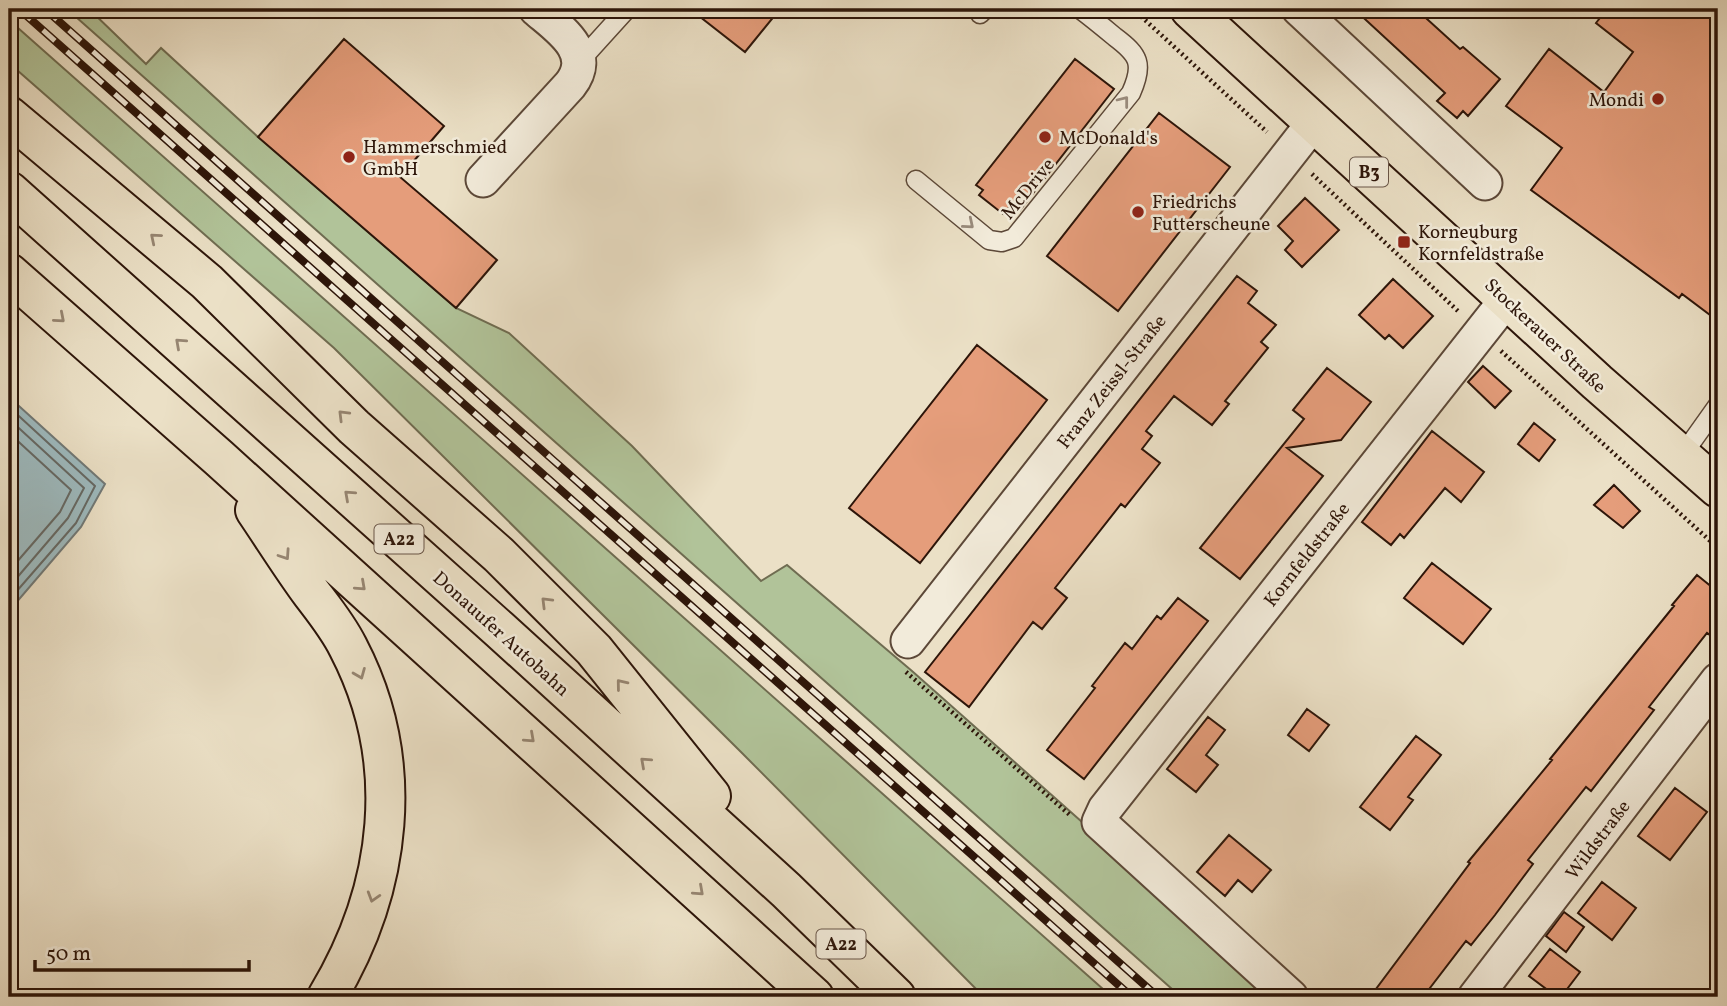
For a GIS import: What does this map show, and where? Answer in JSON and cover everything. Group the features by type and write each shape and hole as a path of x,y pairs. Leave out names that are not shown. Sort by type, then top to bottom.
{"main road":[{"name":"Stockerauer Straße","path":"1190,9 1507,299 1702,467"},
{"path":"9,116 207,282 354,427 499,555 594,650 786,891"},
{"name":"Donauufer Autobahn","path":"9,191 509,639 786,891 896,997"},
{"path":"9,273 219,458 814,997"},
{"path":"219,458 333,620 358,667 378,726 386,798 382,860 356,944 347,965 327,997"}],"street":[{"path":"483,180 577,77 579,62 572,43 536,9"},
{"path":"1299,9 1485,183"},
{"name":"Franz Zeissl-Straße","path":"908,641 1315,121"},
{"name":"Kornfeldstraße","path":"1102,815 1507,299"},
{"name":"Wildstraße","path":"1475,997 1718,680"},
{"path":"1102,815 1291,997"}],"lane":[{"path":"579,62 627,9"},
{"name":"McDrive","path":"916,180 989,240 1002,242 1014,238 1131,93 1138,78 1138,64 1133,51 1080,9"},
{"path":"1702,467 1718,405"}],"path":[{"path":"1133,9 1481,333 1718,548"},
{"path":"908,641 904,670 1080,823 1102,815"}],"green space":[{"path":"67,9 89,9 146,64 161,48 258,137 456,308 509,333 632,446 761,581 787,565 912,671 1279,997 1181,997"},
{"path":"9,20 1112,997 984,997 334,348 9,63"}],"water":[{"path":"9,397 105,484 81,527 9,611"}],"building":[{"path":"690,9 780,9 745,52"},
{"path":"1354,9 1416,9 1460,49 1463,47 1500,79 1468,116 1463,111 1457,118 1437,101 1445,93"},
{"name":"Mondi","path":"1607,9 1718,9 1718,321 1682,294 1679,298 1531,190 1562,148 1506,106 1549,49 1604,92 1633,52 1596,23"},
{"name":"Hammerschmied GmbH","path":"344,39 444,126 400,177 497,260 456,308 258,137"},
{"name":"McDonald's","path":"1075,59 1114,89 1020,210 1012,204 1003,214 979,195 983,190 976,185"},
{"name":"Friedrichs Futterscheune","path":"1159,113 1230,167 1118,311 1047,256"},
{"path":"1305,198 1339,230 1302,267 1285,250 1293,241 1278,226"},
{"path":"1237,276 1257,291 1248,303 1276,325 1261,342 1268,348 1225,401 1229,404 1212,425 1174,396 1146,431 1152,436 1142,449 1160,463 1125,507 1121,504 1055,588 1067,598 1042,629 1033,622 969,707 925,672"},
{"path":"1393,279 1433,316 1403,348 1389,335 1385,339 1359,315"},
{"path":"977,345 1047,400 920,563 849,508"},
{"path":"1483,366 1511,391 1495,408 1468,382"},
{"path":"1327,368 1371,402 1341,440 1287,448 1323,476 1240,579 1200,548 1304,419 1293,410"},
{"path":"1534,423 1555,440 1539,461 1518,444"},
{"path":"1432,431 1484,472 1461,502 1445,488 1404,538 1400,534 1391,545 1362,522"},
{"path":"1614,485 1640,511 1623,528 1594,505"},
{"path":"1432,563 1491,609 1463,644 1404,598"},
{"path":"1697,575 1718,592 1718,641 1707,633 1649,707 1654,710 1591,791 1586,787 1528,860 1533,864 1495,915 1471,945 1466,941 1423,997 1370,997 1470,863 1468,862"},
{"path":"1178,598 1208,621 1084,779 1047,750 1095,688 1092,686 1125,643 1132,649 1157,616 1161,619"},
{"path":"1307,709 1329,725 1309,751 1288,735"},
{"path":"1208,717 1225,730 1206,755 1218,765 1196,792 1167,769"},
{"path":"1416,736 1441,755 1408,797 1413,800 1390,830 1360,807"},
{"path":"1675,788 1707,812 1670,860 1638,836"},
{"path":"1229,835 1271,870 1252,892 1238,880 1225,896 1197,872"},
{"path":"1602,882 1636,908 1612,940 1578,913"},
{"path":"1564,912 1584,927 1566,952 1546,936"},
{"path":"1550,949 1580,972 1561,997 1557,997 1529,976"}],"railway":[{"path":"19,9 1132,997"},
{"path":"45,9 1158,997"}],"place":[{"name":"Mondi","path":"1658,99"},
{"name":"McDonald's","path":"1045,137"},
{"name":"Hammerschmied GmbH","path":"349,157"},
{"name":"Friedrichs Futterscheune","path":"1138,212"},
{"name":"Korneuburg Kornfeldstraße","path":"1404,242"}]}
